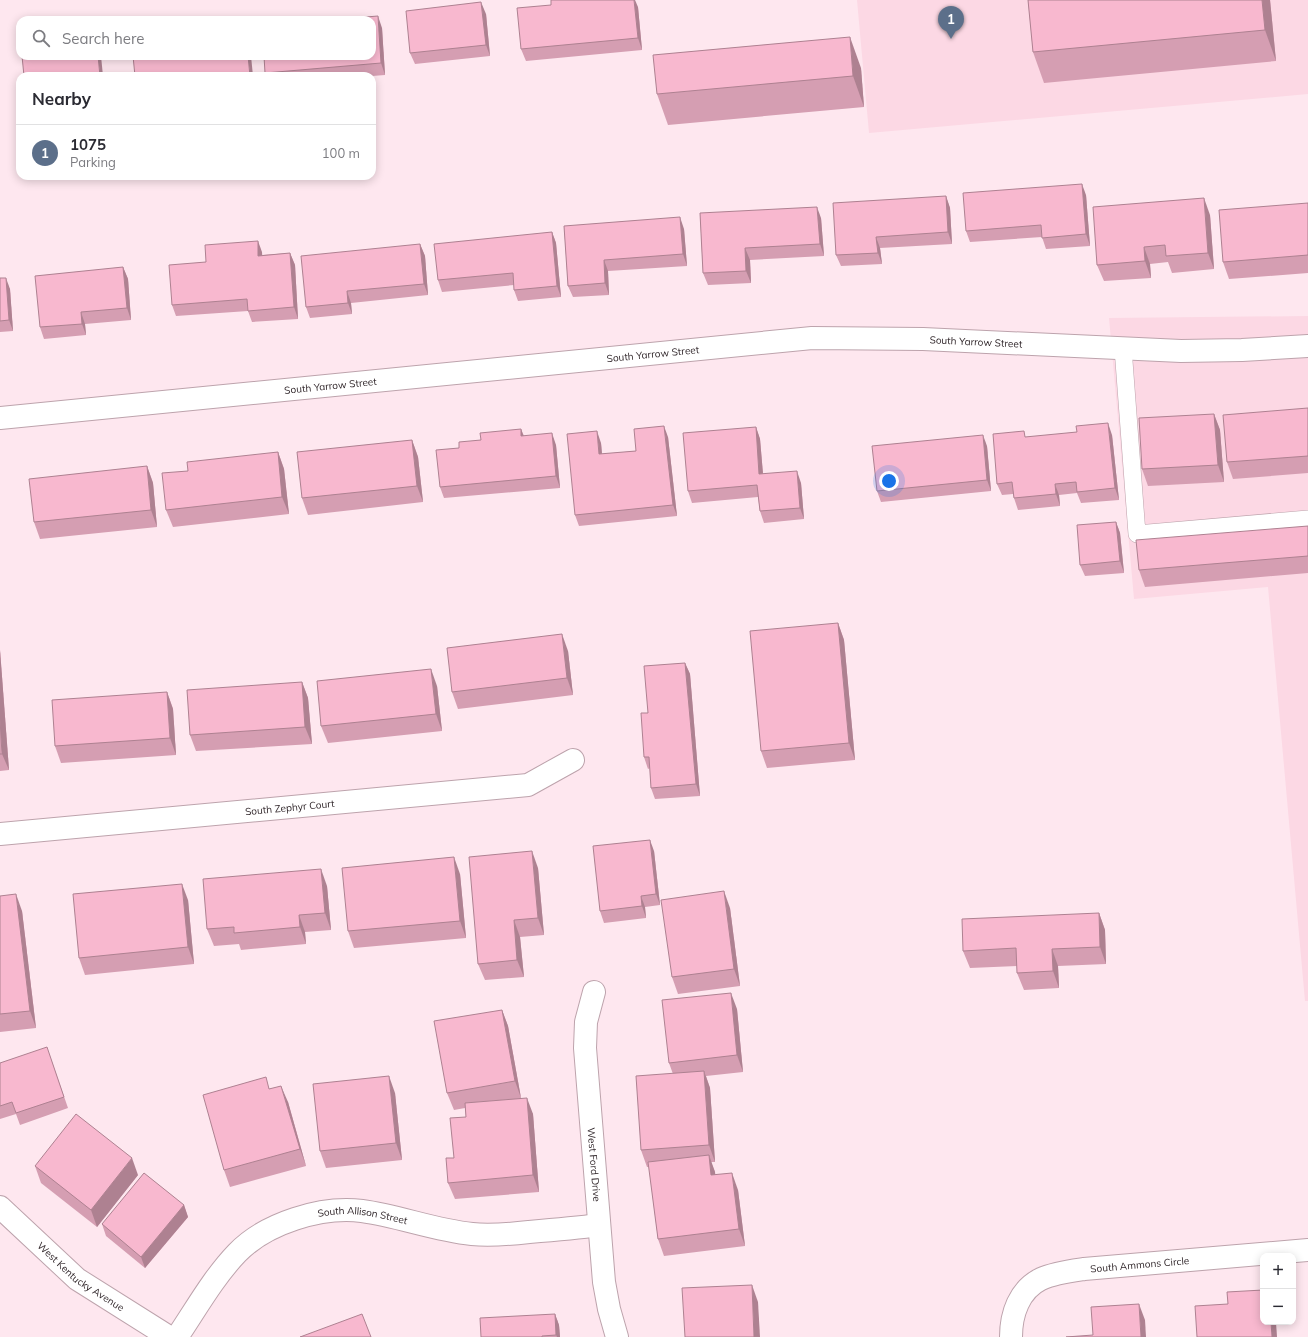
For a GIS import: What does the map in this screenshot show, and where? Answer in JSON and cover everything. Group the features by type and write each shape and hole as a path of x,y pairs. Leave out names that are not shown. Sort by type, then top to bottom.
{"street":[{"name":"South Yarrow Street","path":"0,418 812,338 923,339 1181,351 1242,350 1308,346"},
{"name":"South Zephyr Court","path":"0,834 528,786 573,760"},
{"name":"West Ford Drive","path":"594,992 586,1022 585,1048 606,1296 617,1337"},
{"name":"West Kentucky Avenue","path":"0,1207 77,1279 169,1337"},
{"name":"South Allison Street","path":"177,1337 211,1285 242,1248 258,1236 273,1228 312,1214 334,1211 361,1211 380,1214 442,1230 474,1234 511,1234 599,1225"},
{"name":"South Ammons Circle","path":"1011,1337 1013,1317 1022,1296 1042,1279 1059,1274 1084,1269 1308,1250"}],"lane":[{"path":"1122,348 1137,534 1308,519"}],"shaded area":[{"path":"857,0 1308,0 1308,94 869,133"},
{"path":"1308,316 1308,1001 1305,1001 1268,587 1134,599 1109,318"}],"building":[{"path":"551,0 634,0 638,38 521,49 517,8 551,5"},
{"path":"1028,0 1262,0 1265,30 1033,52"},
{"path":"481,2 486,45 410,53 406,11"},
{"path":"376,16 378,16 381,63 265,72 264,60 376,60"},
{"path":"850,37 853,76 657,94 653,55"},
{"path":"22,60 98,60 100,72 24,72"},
{"path":"133,60 248,60 250,72 135,72"},
{"path":"1082,184 1086,234 1042,238 1041,225 966,231 963,193"},
{"path":"946,196 948,232 876,237 878,253 836,255 833,203"},
{"path":"1204,198 1208,253 1166,256 1165,245 1144,247 1145,261 1097,265 1093,207"},
{"path":"1308,203 1308,255 1223,262 1219,210"},
{"path":"817,207 820,244 745,248 746,271 703,273 700,213"},
{"path":"680,217 683,254 604,260 605,283 568,286 564,226"},
{"path":"552,232 557,286 514,290 513,273 438,280 434,244"},
{"path":"258,241 258,256 290,253 294,307 248,311 247,299 172,305 169,265 206,262 205,245"},
{"path":"420,244 424,284 347,291 348,303 306,307 301,256"},
{"path":"123,267 127,308 81,312 82,324 40,327 35,276"},
{"path":"0,278 6,278 9,320 0,321"},
{"path":"1308,408 1308,456 1227,462 1223,415"},
{"path":"1214,414 1218,465 1142,469 1139,418"},
{"path":"1108,423 1115,488 1077,492 1076,482 1055,484 1056,494 1014,498 1012,482 997,484 993,434 1024,431 1025,437 1077,432 1076,426"},
{"path":"664,426 673,505 575,515 567,434 597,431 599,454 636,451 634,429"},
{"path":"756,427 759,474 797,471 800,508 760,511 757,485 688,491 683,433"},
{"path":"521,429 521,436 552,433 556,476 440,487 436,450 459,448 459,442 481,440 480,433"},
{"path":"983,435 987,480 877,491 872,446"},
{"path":"412,440 417,486 302,498 297,452"},
{"path":"278,452 282,497 166,510 162,473 188,471 187,462"},
{"path":"147,466 151,510 34,522 29,479"},
{"path":"1116,522 1120,561 1080,565 1077,525"},
{"path":"1308,526 1308,556 1139,570 1136,540"},
{"path":"838,623 849,743 761,751 750,631"},
{"path":"562,634 567,678 452,692 447,648"},
{"path":"685,663 696,784 651,788 649,757 644,757 641,713 648,713 644,666"},
{"path":"431,669 436,714 321,726 317,681"},
{"path":"302,682 305,727 190,735 187,690"},
{"path":"167,692 170,738 55,746 52,700"},
{"path":"0,719 2,754 0,754"},
{"path":"650,840 656,894 641,896 642,906 600,911 593,846"},
{"path":"532,851 538,918 514,920 517,960 478,964 469,857"},
{"path":"454,857 460,921 348,931 342,868"},
{"path":"321,869 325,913 299,915 300,927 234,933 234,927 207,929 203,879"},
{"path":"182,884 188,947 79,958 73,894"},
{"path":"724,891 734,969 672,977 661,900"},
{"path":"16,894 30,1011 0,1014 0,896"},
{"path":"1099,913 1100,947 1052,949 1053,971 1017,973 1016,948 963,951 962,919"},
{"path":"731,993 737,1055 669,1063 662,1000"},
{"path":"502,1010 515,1081 447,1093 434,1021"},
{"path":"47,1047 64,1097 16,1113 12,1102 0,1106 0,1063"},
{"path":"704,1071 709,1145 641,1150 636,1076"},
{"path":"389,1076 396,1143 320,1151 313,1084"},
{"path":"266,1077 269,1089 281,1086 300,1149 224,1170 203,1095"},
{"path":"527,1098 533,1175 448,1183 446,1158 454,1158 450,1118 466,1117 465,1103"},
{"path":"76,1114 132,1158 91,1210 35,1166"},
{"path":"709,1155 711,1175 732,1173 739,1229 658,1239 648,1162"},
{"path":"144,1173 184,1205 141,1257 102,1224"},
{"path":"752,1285 754,1337 685,1337 682,1288"},
{"path":"1260,1290 1260,1325 1271,1325 1272,1337 1197,1337 1195,1306 1228,1304 1227,1292"},
{"path":"1139,1304 1141,1337 1066,1337 1093,1335 1091,1307"},
{"path":"362,1314 371,1337 300,1337"},
{"path":"555,1314 556,1335 542,1337 481,1337 480,1318"}],"place":[{"name":"1075","path":"951,39"}]}
